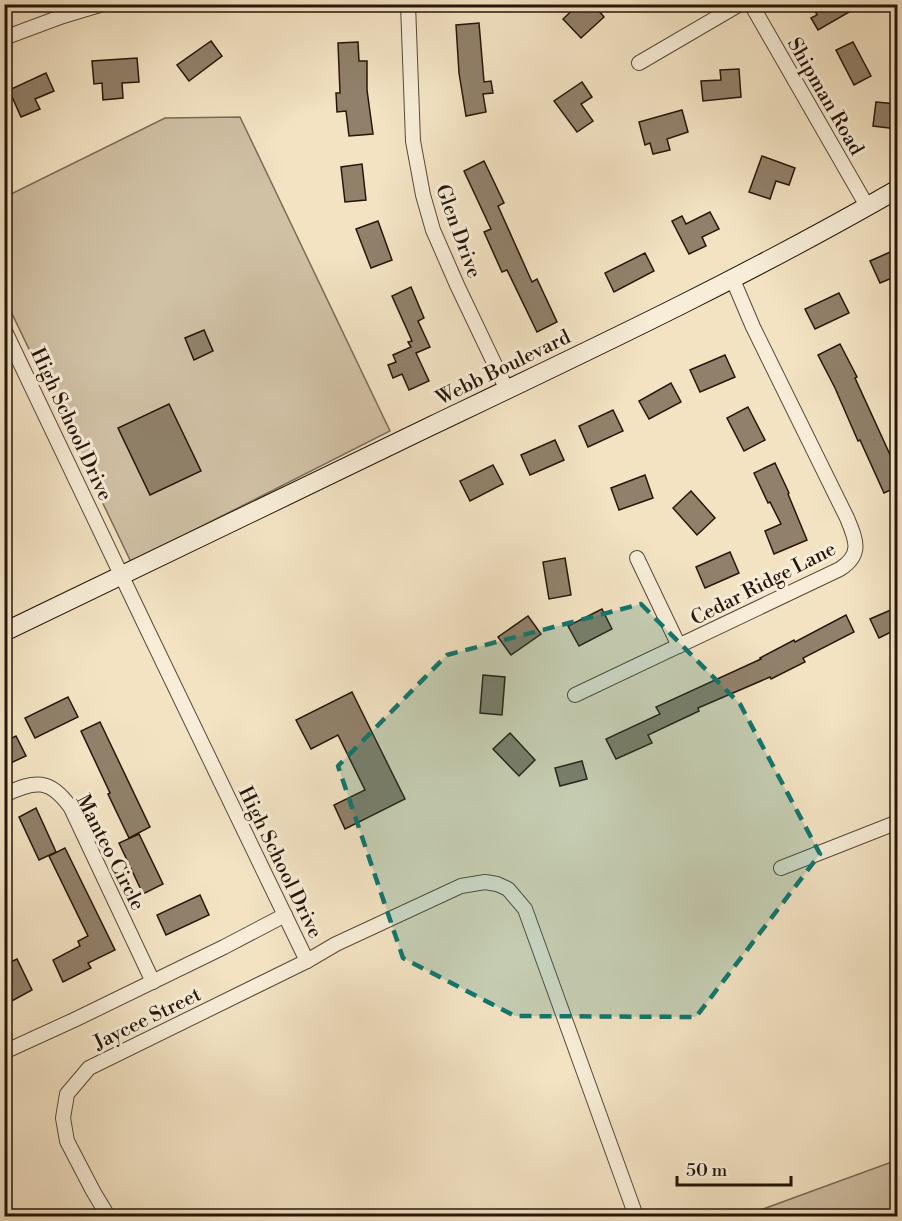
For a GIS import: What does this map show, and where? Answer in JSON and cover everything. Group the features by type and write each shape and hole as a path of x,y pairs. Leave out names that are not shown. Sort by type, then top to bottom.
{"street":[{"path":"4,38 103,4"},
{"name":"Glen Drive","path":"408,4 413,141 423,195 433,230 507,390"},
{"path":"639,63 740,4"},
{"name":"Shipman Road","path":"751,4 867,206"},
{"name":"Webb Boulevard","path":"4,632 733,280 897,189"},
{"name":"Cedar Ridge Lane","path":"574,695 840,569 853,558 855,540 847,518 753,327 733,280"},
{"name":"High School Drive","path":"4,328 307,961 336,944 461,886 484,882 508,889 525,909 636,1216"},
{"path":"637,558 679,646"},
{"name":"Manteo Circle","path":"4,795 38,784 57,790 65,798 153,982"},
{"path":"782,868 897,822"},
{"path":"4,1052 153,982 285,915"},
{"name":"Jaycee Street","path":"108,1216 67,1141 63,1118 67,1094 89,1068 307,961"}],"highlighted area":[{"path":"641,604 740,704 820,854 696,1017 515,1016 403,958 338,766 447,655"}],"shaded area":[{"path":"240,117 390,431 131,562 5,299 5,197 165,118"},
{"path":"897,1160 897,1216 744,1216"}],"building":[{"path":"579,4 593,4 604,17 581,38 563,19"},
{"path":"812,4 863,4 818,30 811,18 817,15"},
{"path":"479,23 484,82 491,81 493,93 483,94 486,112 466,116 459,73 456,25"},
{"path":"211,41 222,56 189,81 177,65"},
{"path":"358,42 359,61 367,61 367,90 373,134 349,136 346,111 337,112 336,93 340,93 338,43"},
{"path":"853,42 871,76 854,85 836,50"},
{"path":"137,58 139,82 122,83 123,98 103,100 102,83 94,84 92,61"},
{"path":"739,69 741,97 703,101 701,81 721,80 720,70"},
{"path":"46,73 54,91 35,99 40,109 21,117 9,90"},
{"path":"582,82 592,97 581,104 593,121 577,132 554,101"},
{"path":"876,102 897,104 897,129 873,126"},
{"path":"682,110 688,132 667,139 670,150 653,154 650,143 645,145 639,122"},
{"path":"762,156 795,168 789,185 776,181 770,199 749,192"},
{"path":"484,161 504,203 498,206 532,282 537,279 557,322 537,332 507,270 502,272 484,232 491,229 464,171"},
{"path":"362,164 366,200 345,202 341,167"},
{"path":"710,212 719,229 702,237 706,246 689,254 672,221 682,216 686,224"},
{"path":"378,221 392,260 371,268 356,229"},
{"path":"897,249 897,276 880,283 870,261"},
{"path":"645,253 654,271 614,292 605,273"},
{"path":"411,287 424,318 418,321 430,347 416,353 429,381 409,390 402,374 393,378 388,365 396,362 393,355 411,347 408,342 412,341 392,296"},
{"path":"839,293 849,313 815,329 805,309"},
{"path":"204,330 213,351 194,360 185,338"},
{"path":"840,344 857,377 855,378 897,470 897,487 884,493 818,355"},
{"path":"725,355 735,377 700,392 690,370"},
{"path":"671,383 681,402 649,419 639,401"},
{"path":"169,404 201,471 150,495 118,428"},
{"path":"748,407 765,440 744,451 727,418"},
{"path":"613,410 623,431 588,447 579,426"},
{"path":"555,440 564,460 530,475 521,455"},
{"path":"775,463 807,540 774,554 765,531 781,524 754,473"},
{"path":"493,465 503,484 470,501 460,481"},
{"path":"645,475 653,498 619,510 611,488"},
{"path":"691,491 715,518 697,535 673,508"},
{"path":"730,552 739,573 705,588 696,567"},
{"path":"565,558 571,595 549,599 543,562"},
{"path":"602,609 612,629 579,646 568,626"},
{"path":"893,609 897,619 897,629 879,638 870,619"},
{"path":"846,615 854,632 803,658 805,662 771,679 770,677 698,708 699,711 648,735 652,743 616,759 606,739 660,714 656,707 761,659"},
{"path":"528,616 541,634 511,655 498,637"},
{"path":"483,675 505,677 502,715 480,713"},
{"path":"352,692 405,799 345,829 334,805 365,790 338,735 311,749 296,720"},
{"path":"68,697 78,717 35,738 25,718"},
{"path":"100,722 150,827 129,838 81,731"},
{"path":"510,733 535,760 519,776 493,749"},
{"path":"16,736 26,756 4,766 4,742"},
{"path":"582,761 587,779 560,786 555,768"},
{"path":"36,808 56,852 39,860 19,817"},
{"path":"139,834 163,884 143,894 119,843"},
{"path":"65,848 115,950 88,963 91,968 63,982 53,960 80,946 78,941 88,936 49,856"},
{"path":"200,895 209,915 166,935 157,915"},
{"path":"17,959 32,990 10,1002 4,990 4,965"}]}
